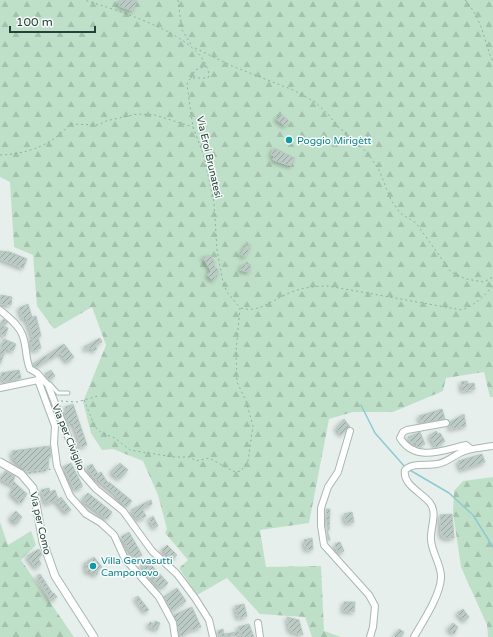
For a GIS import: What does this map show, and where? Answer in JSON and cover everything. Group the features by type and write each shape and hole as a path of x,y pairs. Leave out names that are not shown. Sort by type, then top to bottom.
{"street":[{"path":"0,310 15,324 22,334 27,363 30,369 37,373 40,380 55,426 54,443 58,468 70,496 86,514 101,523 114,535 125,559 159,597 173,623 175,637"},
{"path":"0,388 40,380"},
{"name":"Via per Civiglio","path":"40,380 51,392 82,473 96,489 123,511 152,551 177,574 195,598 208,620 213,637"},
{"path":"446,423 407,430 403,432 400,438 410,449 420,453 430,454 466,445 471,449"},
{"path":"350,431 338,472 328,487 321,508 321,526 324,545 369,595 375,606 373,628 370,637"},
{"path":"414,637 432,606 441,578 431,540 434,509 430,502 406,479 406,469 437,464 448,461 460,453 471,449 493,446"},
{"name":"Via per Como","path":"0,462 21,474 33,488 36,496 43,542 55,576 94,637"},
{"path":"258,623 260,637"}],"lane":[{"path":"40,380 50,384 58,393 68,393"}],"path":[{"path":"84,0 140,19 194,48 232,66 293,90 315,102 328,114 338,127 353,138 369,155 379,170 391,200 400,212 416,223 452,272 466,279 484,282 493,277"},
{"path":"178,0 182,30 206,66 208,71 208,78 191,78 195,70 206,66"},
{"path":"465,0 477,13 493,62"},
{"name":"Via Eroi Brunatesi","path":"191,78 187,85 193,127 204,156 214,203 217,250 223,282 227,292 240,308"},
{"path":"0,155 29,151 42,146 57,138 70,124 98,125 106,121 137,114 155,114 193,127"},
{"path":"84,400 95,427 102,433 115,438 130,450 173,457 190,456 196,461 209,458 235,472 240,470 248,461 253,426 246,401 237,382 236,351 240,308 249,310 256,309 285,294 312,286 328,286 462,310 474,305 485,296 493,285"},
{"path":"60,401 68,403 98,396"},
{"path":"21,474 58,468"}],"green space":[{"path":"0,0 493,0 493,397 490,397 484,372 446,378 443,391 393,412 353,412 329,419 309,523 260,530 266,567 321,566 324,631 341,637 312,637 305,617 260,614 227,578 197,595 179,568 188,560 165,533 167,529 158,495 143,461 113,449 102,450 91,433 83,402 106,345 92,307 54,329 37,306 33,255 14,247 10,182 0,177"},
{"path":"493,477 493,637 488,637 487,625 461,567 453,512 454,491 463,481"},
{"path":"0,522 8,545 31,531 36,545 21,560 74,637 0,637"}],"building":[{"path":"121,0 137,0 133,11 119,6"},
{"path":"281,114 289,121 285,126 276,119"},
{"path":"274,148 295,158 291,166 273,160 274,156 271,155"},
{"path":"247,243 251,245 245,257 241,255"},
{"path":"0,251 10,252 27,259 23,268 0,259"},
{"path":"211,255 215,263 212,264 219,271 213,281 207,275 211,271 203,257"},
{"path":"243,264 251,265 249,272 240,270"},
{"path":"1,295 12,297 11,305 0,304"},
{"path":"28,304 32,317 36,316 41,336 38,337 41,348 33,351 29,341 33,339 30,329 26,318 23,319 19,308"},
{"path":"4,319 8,322 3,326 8,328 5,336 0,334 0,324"},
{"path":"100,338 102,342 95,345 97,349 93,351 90,348 86,350 84,347"},
{"path":"4,339 16,344 13,351 6,349 0,364 0,351"},
{"path":"64,344 74,357 67,362 60,353 36,367 34,366 33,364"},
{"path":"19,370 21,378 6,382 2,380 1,373"},
{"path":"51,370 55,376 49,380 45,374"},
{"path":"467,381 468,384 474,383 475,389 462,391 461,382"},
{"path":"73,404 87,445 80,447 78,442 80,442 73,423 68,424 63,412 66,410 65,407"},
{"path":"442,409 445,419 421,423 419,416"},
{"path":"464,414 466,426 450,429 450,422"},
{"path":"344,419 350,427 341,435 336,428"},
{"path":"436,431 438,434 440,433 445,441 436,447 429,436"},
{"path":"420,432 425,444 418,447 416,442 411,443 408,437"},
{"path":"50,446 51,457 49,457 48,469 25,471 13,459 12,451"},
{"path":"482,454 485,462 461,470 458,461"},
{"path":"71,463 82,485 82,487 75,490 63,467"},
{"path":"120,463 128,470 119,479 111,472"},
{"path":"92,464 98,474 101,472 108,483 109,482 132,501 126,507 114,493 98,480 99,479 96,480 87,467"},
{"path":"5,471 15,476 13,481 27,494 21,503 10,493 16,487 0,479"},
{"path":"49,488 50,492 55,490 58,499 46,504 41,490"},
{"path":"88,493 112,512 107,519 82,500"},
{"path":"61,497 71,510 66,513 56,501"},
{"path":"151,500 152,504 142,509 146,516 138,520 131,510"},
{"path":"326,509 330,509 329,530 327,530"},
{"path":"16,511 22,517 16,524 10,518"},
{"path":"352,512 354,522 346,523 344,514"},
{"path":"452,514 454,538 443,538 443,535 441,535 440,515"},
{"path":"153,516 158,526 154,528 149,519"},
{"path":"129,532 142,555 135,559 121,537"},
{"path":"312,538 313,549 306,550 304,540"},
{"path":"340,542 344,551 338,554 335,544"},
{"path":"167,545 177,555 172,560 162,550"},
{"path":"39,549 42,555 38,558 41,564 36,568 27,556"},
{"name":"Villa Gervasutti Camponovo","path":"94,557 102,567 98,570 97,575 92,574 90,571 88,573 85,569 87,567 84,564"},
{"path":"147,560 168,583 161,589 141,566"},
{"path":"40,574 53,594 54,593 57,597 51,601 37,576"},
{"path":"177,588 186,601 172,611 164,597"},
{"path":"138,596 149,610 145,612 135,598"},
{"path":"344,602 355,602 354,612 343,611"},
{"path":"244,604 247,616 238,618 235,606"},
{"path":"192,607 201,627 185,632 186,634 181,636 174,615"},
{"path":"463,609 469,617 464,621 457,613"},
{"path":"287,617 299,620 303,635 290,631"},
{"path":"155,621 160,623 157,630 148,626 150,622 154,624"},
{"path":"453,623 458,627 454,634 448,629"},
{"path":"249,624 254,637 243,637 242,635 218,637 218,631 223,629 224,634 240,631 238,627"},
{"path":"399,629 404,632 401,637 394,637"}],"waterway":[{"path":"361,405 375,433 405,467"},
{"path":"408,469 449,493 473,515 493,547"}],"place":[{"name":"Poggio Mirigètt","path":"289,140"},
{"name":"Villa Gervasutti Camponovo","path":"93,566"}]}
